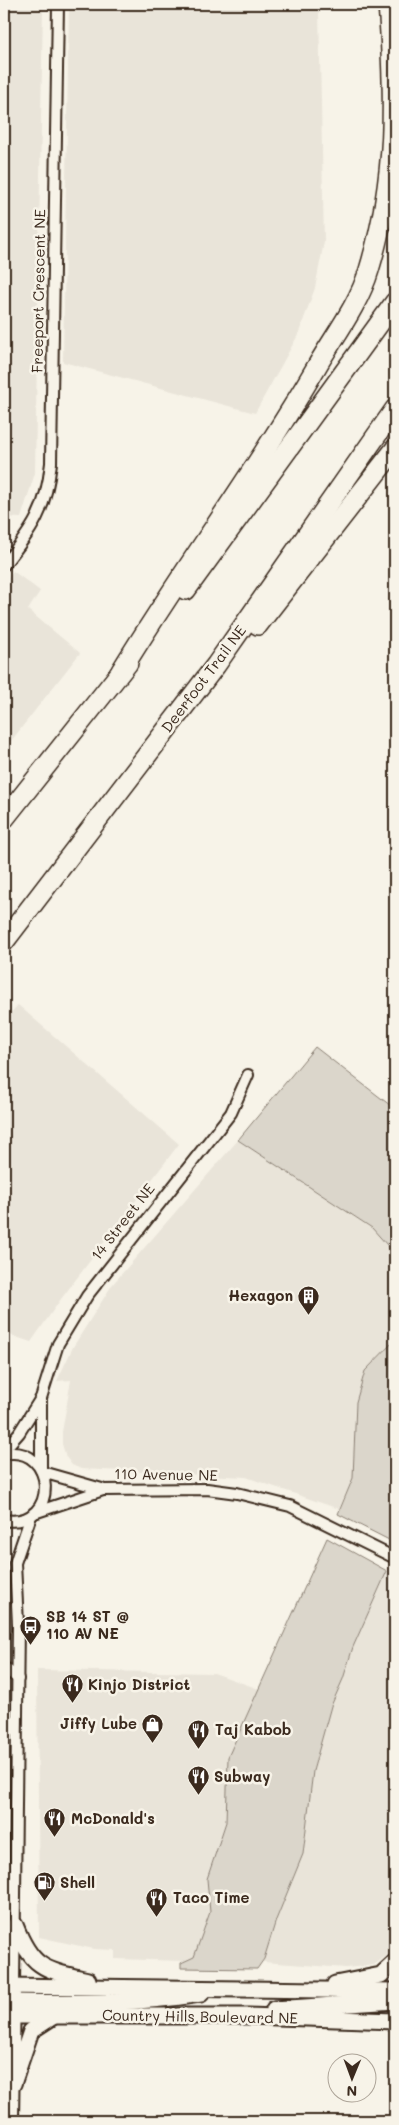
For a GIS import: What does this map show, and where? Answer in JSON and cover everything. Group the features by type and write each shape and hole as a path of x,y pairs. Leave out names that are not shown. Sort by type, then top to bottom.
{"highway":[{"path":"369,272 383,218 393,152 388,4"},
{"path":"121,671 162,604 254,469 349,314 369,272 390,219 395,198"},
{"path":"4,819 121,671 157,630 395,302"},
{"name":"Deerfoot Trail NE","path":"4,942 216,665 395,409"},
{"path":"216,665 243,645 395,449"}],"main road":[{"path":"14,1925 29,1955 51,1971 114,1987"},
{"path":"309,1989 381,1974 395,1962"},
{"name":"Country Hills Boulevard NE","path":"8,2001 114,1987 395,1991"},
{"path":"8,2001 104,2002 179,1998 243,1988"},
{"name":"Country Hills Boulevard NE","path":"8,2001 54,2016 248,2016 395,2022"},
{"path":"248,2016 278,2008 395,2002"},
{"path":"13,2084 31,2031 54,2016"}],"street":[{"name":"Freeport Crescent NE","path":"4,565 38,519 49,484 51,463 58,4"},
{"name":"14 Street NE","path":"4,1450 19,1433 41,1398 58,1344 87,1296 231,1113 248,1075"},
{"name":"14 Street NE","path":"32,1514 41,1505 46,1483 42,1471 41,1398"},
{"path":"4,1454 23,1455 36,1463 42,1471"},
{"name":"110 Avenue NE","path":"42,1471 103,1490"},
{"name":"110 Avenue NE","path":"4,1520 21,1520 32,1514 103,1490 201,1488 242,1494 290,1506 395,1558"},
{"path":"12,2121 13,2084 8,2001 14,1925 18,1679 15,1562 32,1514"},
{"path":"4,1667 18,1679"}],"shaded area":[{"path":"4,4 43,4 35,473 21,518 4,517"},
{"path":"69,4 315,4 319,11 324,242 315,288 298,335 255,413 63,362"},
{"path":"13,571 40,591 28,610 80,653 4,750 4,583"},
{"path":"18,1005 179,1144 61,1299 31,1342 7,1334 4,1331 4,1020"},
{"path":"315,1047 395,1109 395,1254 372,1228 238,1140"},
{"path":"238,1140 374,1230 395,1254 395,1340 365,1371 356,1402 353,1478 339,1509 246,1477 81,1469 72,1465 66,1457 62,1444 62,1432 71,1380 57,1381 73,1347 112,1285"},
{"path":"395,1340 395,1543 338,1514 353,1478 356,1402 365,1371"},
{"path":"327,1538 387,1571 353,1647 343,1679 331,1706 313,1771 303,1854 276,1920 264,1959 257,1969 181,1968 181,1963 194,1957 210,1912 207,1879 226,1822 228,1757"},
{"path":"387,1571 395,1575 395,1923 390,1953 374,1965 346,1968 263,1962 276,1920 303,1854 313,1771 331,1706 343,1679 353,1647"},
{"path":"37,1670 214,1673 259,1689 228,1757 226,1822 207,1879 210,1912 194,1957 186,1961 115,1959 115,1950 94,1949 39,1937"}],"place":[{"name":"Hexagon","path":"309,1315"},
{"name":"SB 14 ST @ 110 AV NE","path":"30,1645"},
{"name":"Kinjo District","path":"72,1704"},
{"name":"Jiffy Lube","path":"153,1743"},
{"name":"Taj Kabob","path":"199,1749"},
{"name":"Subway","path":"198,1796"},
{"name":"McDonald's","path":"55,1838"},
{"name":"Shell","path":"44,1902"},
{"name":"Taco Time","path":"157,1917"}]}
